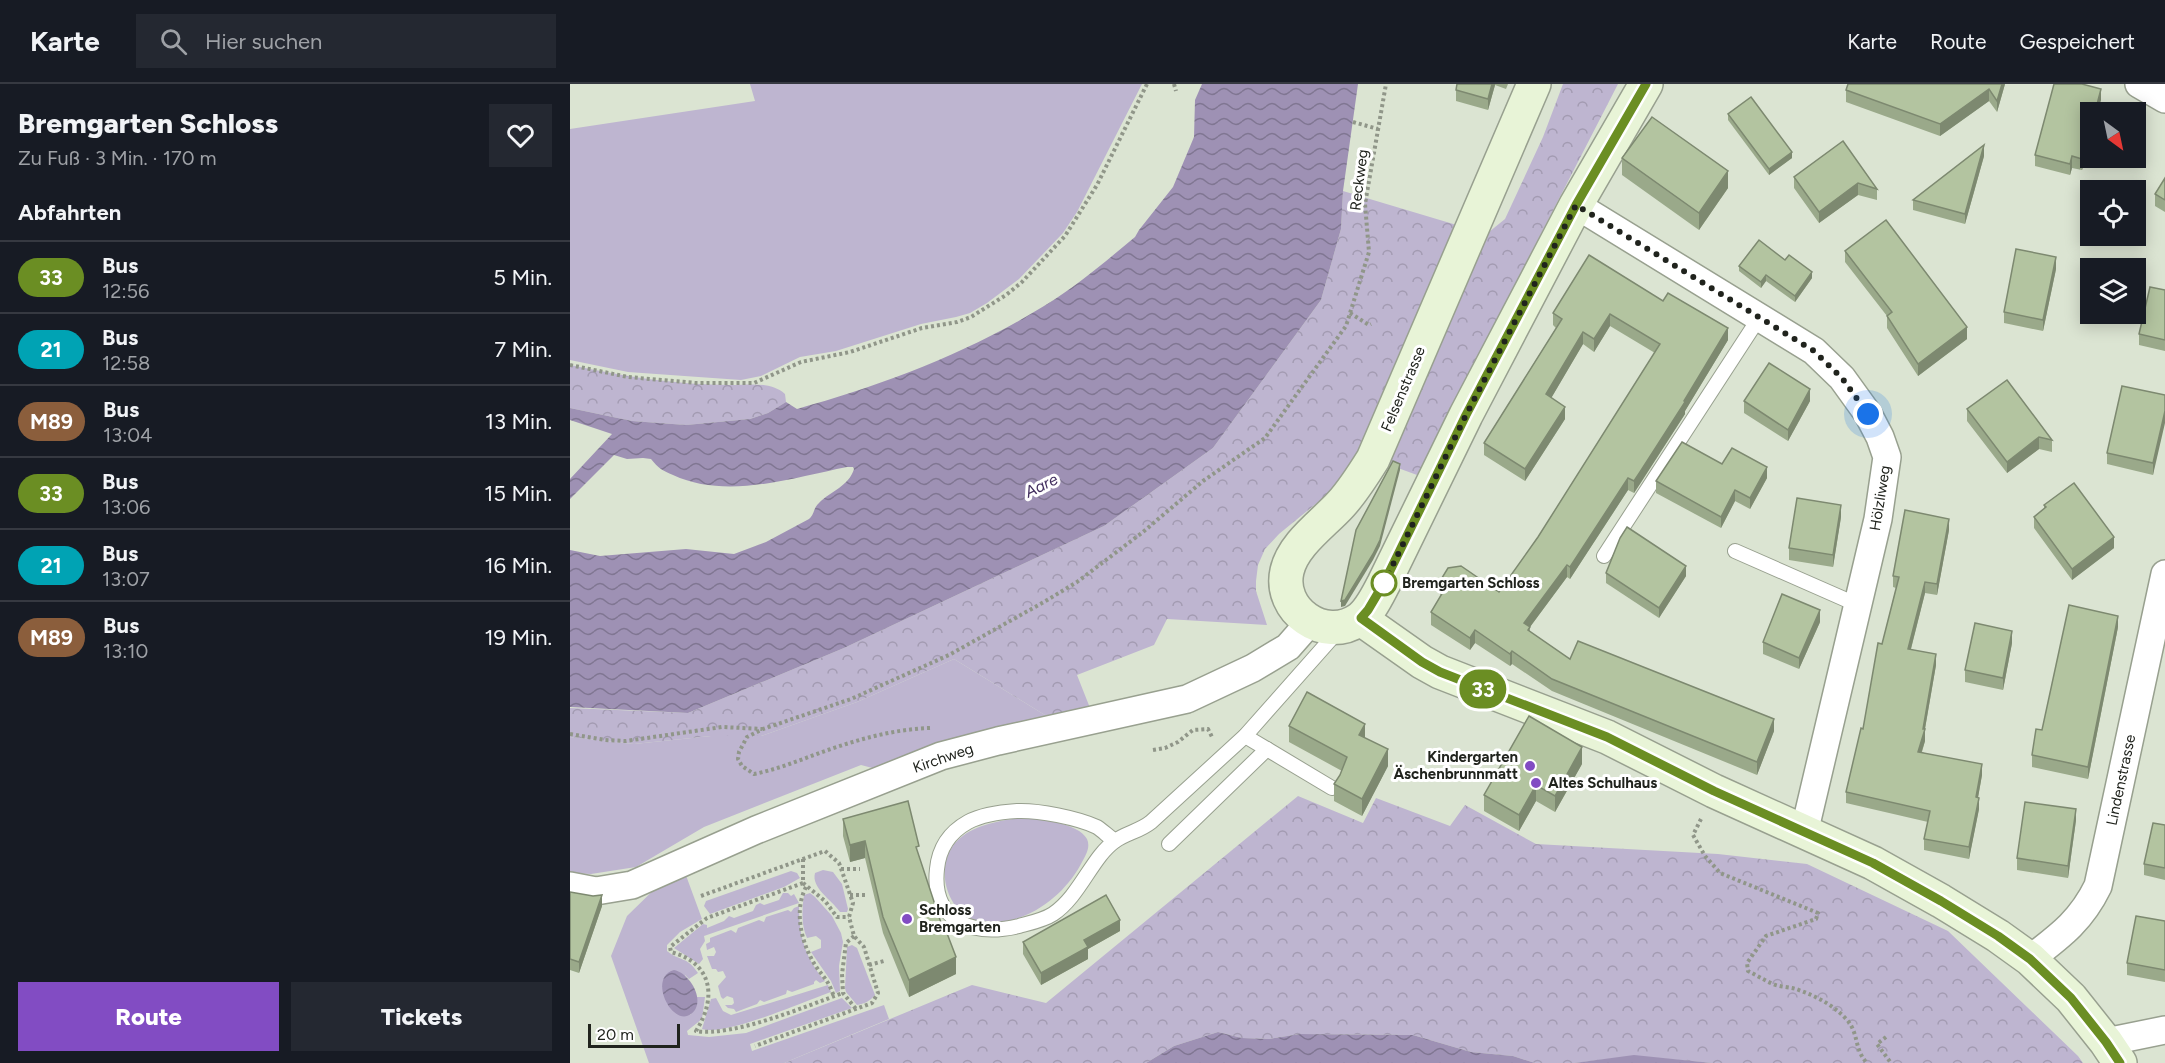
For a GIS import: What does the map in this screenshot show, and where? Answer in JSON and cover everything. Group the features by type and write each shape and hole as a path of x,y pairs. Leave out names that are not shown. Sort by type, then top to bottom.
{"street":[{"name":"Felsenstrasse","path":"1534,84 1373,459 1342,503 1301,545 1292,558 1286,579 1288,597 1299,614 1337,623 1440,672 1607,737 1714,791 1873,863 1912,884 1998,936 2030,959 2071,998 2113,1052"},
{"path":"1337,623 1368,610 1384,583 1466,415 1576,205 1646,84"},
{"path":"2139,84 2165,99"},
{"name":"Hölzliweg","path":"1576,205 1814,351 1842,378 1868,414 1880,437 1887,457 1878,519 1804,833"},
{"name":"Lindenstrasse","path":"2030,959 2076,921 2088,906 2098,886 2165,574"},
{"name":"Kirchweg","path":"570,886 596,891 632,885 756,830 941,756 1187,699 1253,668 1288,647 1337,623"},
{"path":"2113,1052 2165,1030"}],"lane":[{"path":"1604,556 1759,318"},
{"path":"1735,551 1858,605"},
{"path":"1115,841 1096,827 1046,812 1004,812 979,817 956,831 944,845 938,860 935,885 939,900 946,911 963,924 982,930 998,930 1053,914 1080,886 1102,854 1115,841 1141,830 1151,822 1245,736 1337,623"},
{"path":"1245,736 1332,788"},
{"path":"1169,844 1267,748"}],"path":[{"path":"570,365 628,377 696,383 754,383 801,362 843,353 922,328 972,317 1006,296 1065,236 1097,185 1147,84"},
{"path":"1174,84 1176,92"},
{"name":"Reckweg","path":"763,729 850,699 949,655 1077,582 1143,532 1203,481 1265,438 1347,326 1369,252 1365,204 1386,84"},
{"path":"1353,122 1378,129"},
{"path":"1350,313 1368,325 1371,324"},
{"path":"570,734 626,741 722,727 763,729"},
{"path":"763,729 747,737 739,752 738,759 742,766 754,774 770,771 842,745 881,734 912,729 940,728"},
{"path":"1153,750 1178,742 1193,729 1208,729 1212,738 1227,753"},
{"path":"1699,847 1720,873 1818,913 1816,919 1766,936 1747,963 1746,968 1775,985 1795,989 1827,1002 1838,1010 1851,1024 1859,1055 1867,1063"},
{"path":"701,896 825,851 839,863 853,903 849,917 854,936 864,947 878,993 872,1003 755,1046"},
{"path":"804,859 803,883 825,901 837,917 849,917"},
{"path":"841,869 860,869"},
{"path":"803,883 707,918 670,947 671,952 694,962 707,982 709,999 707,1011 696,1031 739,1028 843,993"},
{"path":"807,887 802,896 800,919 802,934 817,967 830,983 834,996"},
{"path":"850,895 866,895"},
{"path":"854,936 846,943 842,974 843,993 856,1009"},
{"path":"869,964 884,961"},
{"path":"1886,1037 1877,1044 1891,1063"}],"green space":[{"path":"750,84 1142,84 1077,212 1063,233 1019,279 970,313 921,324 836,351 800,357 761,376 741,380 628,372 570,360 570,129 755,101"},
{"path":"1563,84 1618,84 1417,475 1387,464 1489,232 1505,219 1543,137"},
{"path":"1343,191 1460,226 1361,452 1329,493 1279,534 1265,549 1258,565 1256,591 1267,625 1167,619 1154,645 1077,675 1092,713 1053,720 954,659 857,702 761,736 711,736 634,744 570,737 570,708 688,713 844,648 1104,526 1213,448 1321,300 1341,229"},
{"path":"570,365 670,382 766,385 785,394 786,402 768,413 750,419 686,425 632,421 570,408"},
{"path":"954,659 1053,720 880,770 861,765 704,827 636,867 591,874 570,873 570,737 634,744 711,736 761,736 857,702"},
{"path":"1298,796 1363,823 1376,798 1450,826 1465,805 1536,844 1718,854 1807,864 1948,931 2083,1063 1712,1063 1634,1056 1574,1063 1535,1063 1513,1056 1471,1052 1413,1035 1300,1034 1269,1039 1242,1038 1218,1032 1174,1046 1146,1063 784,1063 972,985 1046,1003"},
{"path":"1020,818 1046,820 1075,829 1087,839 1086,855 1065,887 1043,906 1031,913 1003,922 975,921 955,905 948,892 945,865 949,852 957,841 978,827"},
{"path":"684,870 702,919 680,932 667,945 667,951 686,961 698,973 689,979 685,975 690,1015 695,1009 696,997 705,997 702,1019 687,1031 688,1035 709,1037 746,1033 842,998 852,1008 750,1044 752,1051 884,1005 889,1019 784,1063 649,1063 611,956 627,916 667,877"},
{"path":"823,870 833,872 842,884 847,912 840,912 816,884 815,873"},
{"path":"791,871 797,873 800,878 784,887 710,914 704,906 706,901"},
{"path":"783,893 791,896 794,894 799,903 704,936 705,941 700,949 703,959 699,964 674,948 703,924 707,925 707,928 724,921 729,916 734,918 753,911 760,903 764,905 779,900"},
{"path":"810,893 832,916 841,933 843,942 839,966 840,991 836,993 831,981 811,952 821,948 821,940 816,936 807,938 805,933 802,917 803,900 804,895"},
{"path":"799,906 804,946 825,981 820,983 816,980 814,984 792,992 787,990 786,994 764,1002 760,1000 757,1004 736,1012 728,1008 725,1005 732,1005 733,998 727,996 723,999 718,986 726,977 723,971 718,972 712,969 707,956 714,956 716,952 714,947 707,950 706,944 710,942 710,938 731,930 736,933 738,928 759,920 764,922 766,917 788,910 791,912"},
{"path":"852,945 857,948 875,995 867,1002 857,1005 845,988 847,947"},
{"path":"828,985 831,992 765,1017 728,1028 702,1029 711,999 716,998 723,1011 731,1015"}],"water":[{"name":"Aare","path":"1202,84 1358,84 1343,191 1341,229 1321,300 1213,448 1104,526 844,648 688,713 570,707 570,550 600,556 686,549 734,554 766,542 809,519 817,505 844,484 854,469 847,467 759,484 715,486 669,474 651,459 627,459 614,455 570,499 570,479 612,434 570,420 570,408 632,421 686,425 750,419 768,413 786,402 797,409 861,389 924,366 985,339 1056,298 1135,237 1173,187 1194,137 1195,100"},
{"path":"674,970 686,976 697,996 696,1009 691,1014 684,1016 677,1014 665,1000 663,982 666,974"},
{"path":"1218,1032 1242,1038 1269,1039 1300,1034 1413,1035 1471,1052 1513,1056 1535,1063 1146,1063 1174,1046"},
{"path":"1634,1055 1712,1063 1574,1063"}],"building":[{"path":"1457,84 1492,84 1488,99 1456,90"},
{"path":"1848,84 2002,84 1997,101 1989,89 1940,124 1846,90"},
{"path":"2054,84 2082,84 2101,89 2098,102 2080,102 2080,158 2072,156 2070,164 2035,155"},
{"path":"1751,97 1792,152 1769,169 1728,114"},
{"path":"1652,117 1728,171 1699,213 1622,158"},
{"path":"1843,141 1877,189 1858,183 1819,212 1794,177"},
{"path":"1984,145 1965,214 1913,200"},
{"path":"2165,178 2165,200 2155,194"},
{"path":"1886,220 1967,327 1918,364 1887,316 1892,312 1845,251"},
{"path":"1759,240 1785,260 1789,255 1812,272 1795,296 1766,275 1761,282 1739,266"},
{"path":"2016,249 2056,257 2043,320 2004,312"},
{"path":"1589,255 1663,301 1668,293 1728,328 1685,402 1634,481 1628,478 1570,567 1567,565 1524,623 1530,627 1528,630 1570,659 1578,641 1774,719 1757,762 1552,679 1512,651 1510,654 1475,630 1470,638 1431,612 1443,592 1440,581 1448,568 1461,566 1499,592 1538,537 1660,344 1610,314 1594,339 1583,332 1546,394 1565,407 1525,469 1484,443 1562,319 1553,313"},
{"path":"2150,287 2165,290 2165,340 2139,334 2141,324 2146,324 2146,304"},
{"path":"1769,363 1810,389 1788,430 1744,401"},
{"path":"2007,380 2052,440 2039,437 2007,462 1967,409"},
{"path":"2122,386 2165,395 2165,411 2153,463 2107,453"},
{"path":"1682,442 1722,464 1732,448 1767,467 1750,498 1735,490 1721,517 1656,481"},
{"path":"1393,461 1400,464 1380,540 1345,600 1341,601 1356,530"},
{"path":"2074,483 2114,537 2072,569 2034,517 2046,507 2044,505"},
{"path":"1797,498 1841,505 1833,555 1789,548"},
{"path":"1905,510 1949,519 1937,584 1925,582 1908,649 1936,654 1923,729 1925,729 1918,752 1982,764 1976,797 1979,798 1969,847 1924,839 1930,811 1846,792 1861,728 1863,729 1878,643 1882,644 1899,577 1893,576"},
{"path":"1627,527 1686,566 1659,608 1606,573"},
{"path":"1782,594 1820,610 1799,658 1763,642"},
{"path":"2069,605 2118,616 2088,767 2032,755 2036,729 2042,730"},
{"path":"1975,623 2012,631 2003,678 1965,670"},
{"path":"1307,692 1365,724 1359,735 1388,749 1362,799 1334,784 1347,757 1289,726"},
{"name":"Altes Schulhaus","path":"1529,716 1582,747 1555,796 1536,785 1519,815 1484,795"},
{"name":"Schloss Bremgarten","path":"908,801 919,846 916,847 943,929 945,928 956,957 909,980 883,917 865,841 850,845 843,819"},
{"path":"2025,802 2076,809 2068,866 2017,858"},
{"path":"2153,823 2165,825 2165,868 2144,864"},
{"path":"570,892 593,896 602,895 579,962 570,959"},
{"path":"1106,895 1120,920 1084,940 1088,947 1041,973 1023,942"},
{"path":"2136,916 2165,921 2165,970 2127,963"}],"bus line":[{"name":"33","path":"1646,84 1576,205 1466,415 1384,583 1361,618 1422,662 1440,672 1607,737 1714,791 1873,863 1941,901 2030,959 2071,998 2120,1063"}],"place":[{"name":"Bremgarten Schloss","path":"1384,583"},
{"name":"Kindergarten Äschenbrunnmatt","path":"1530,766"},
{"name":"Altes Schulhaus","path":"1536,783"},
{"name":"Schloss Bremgarten","path":"907,919"}],"route":[{"path":"1384,583 1466,415 1576,205 1814,351 1842,378 1868,414"}]}
